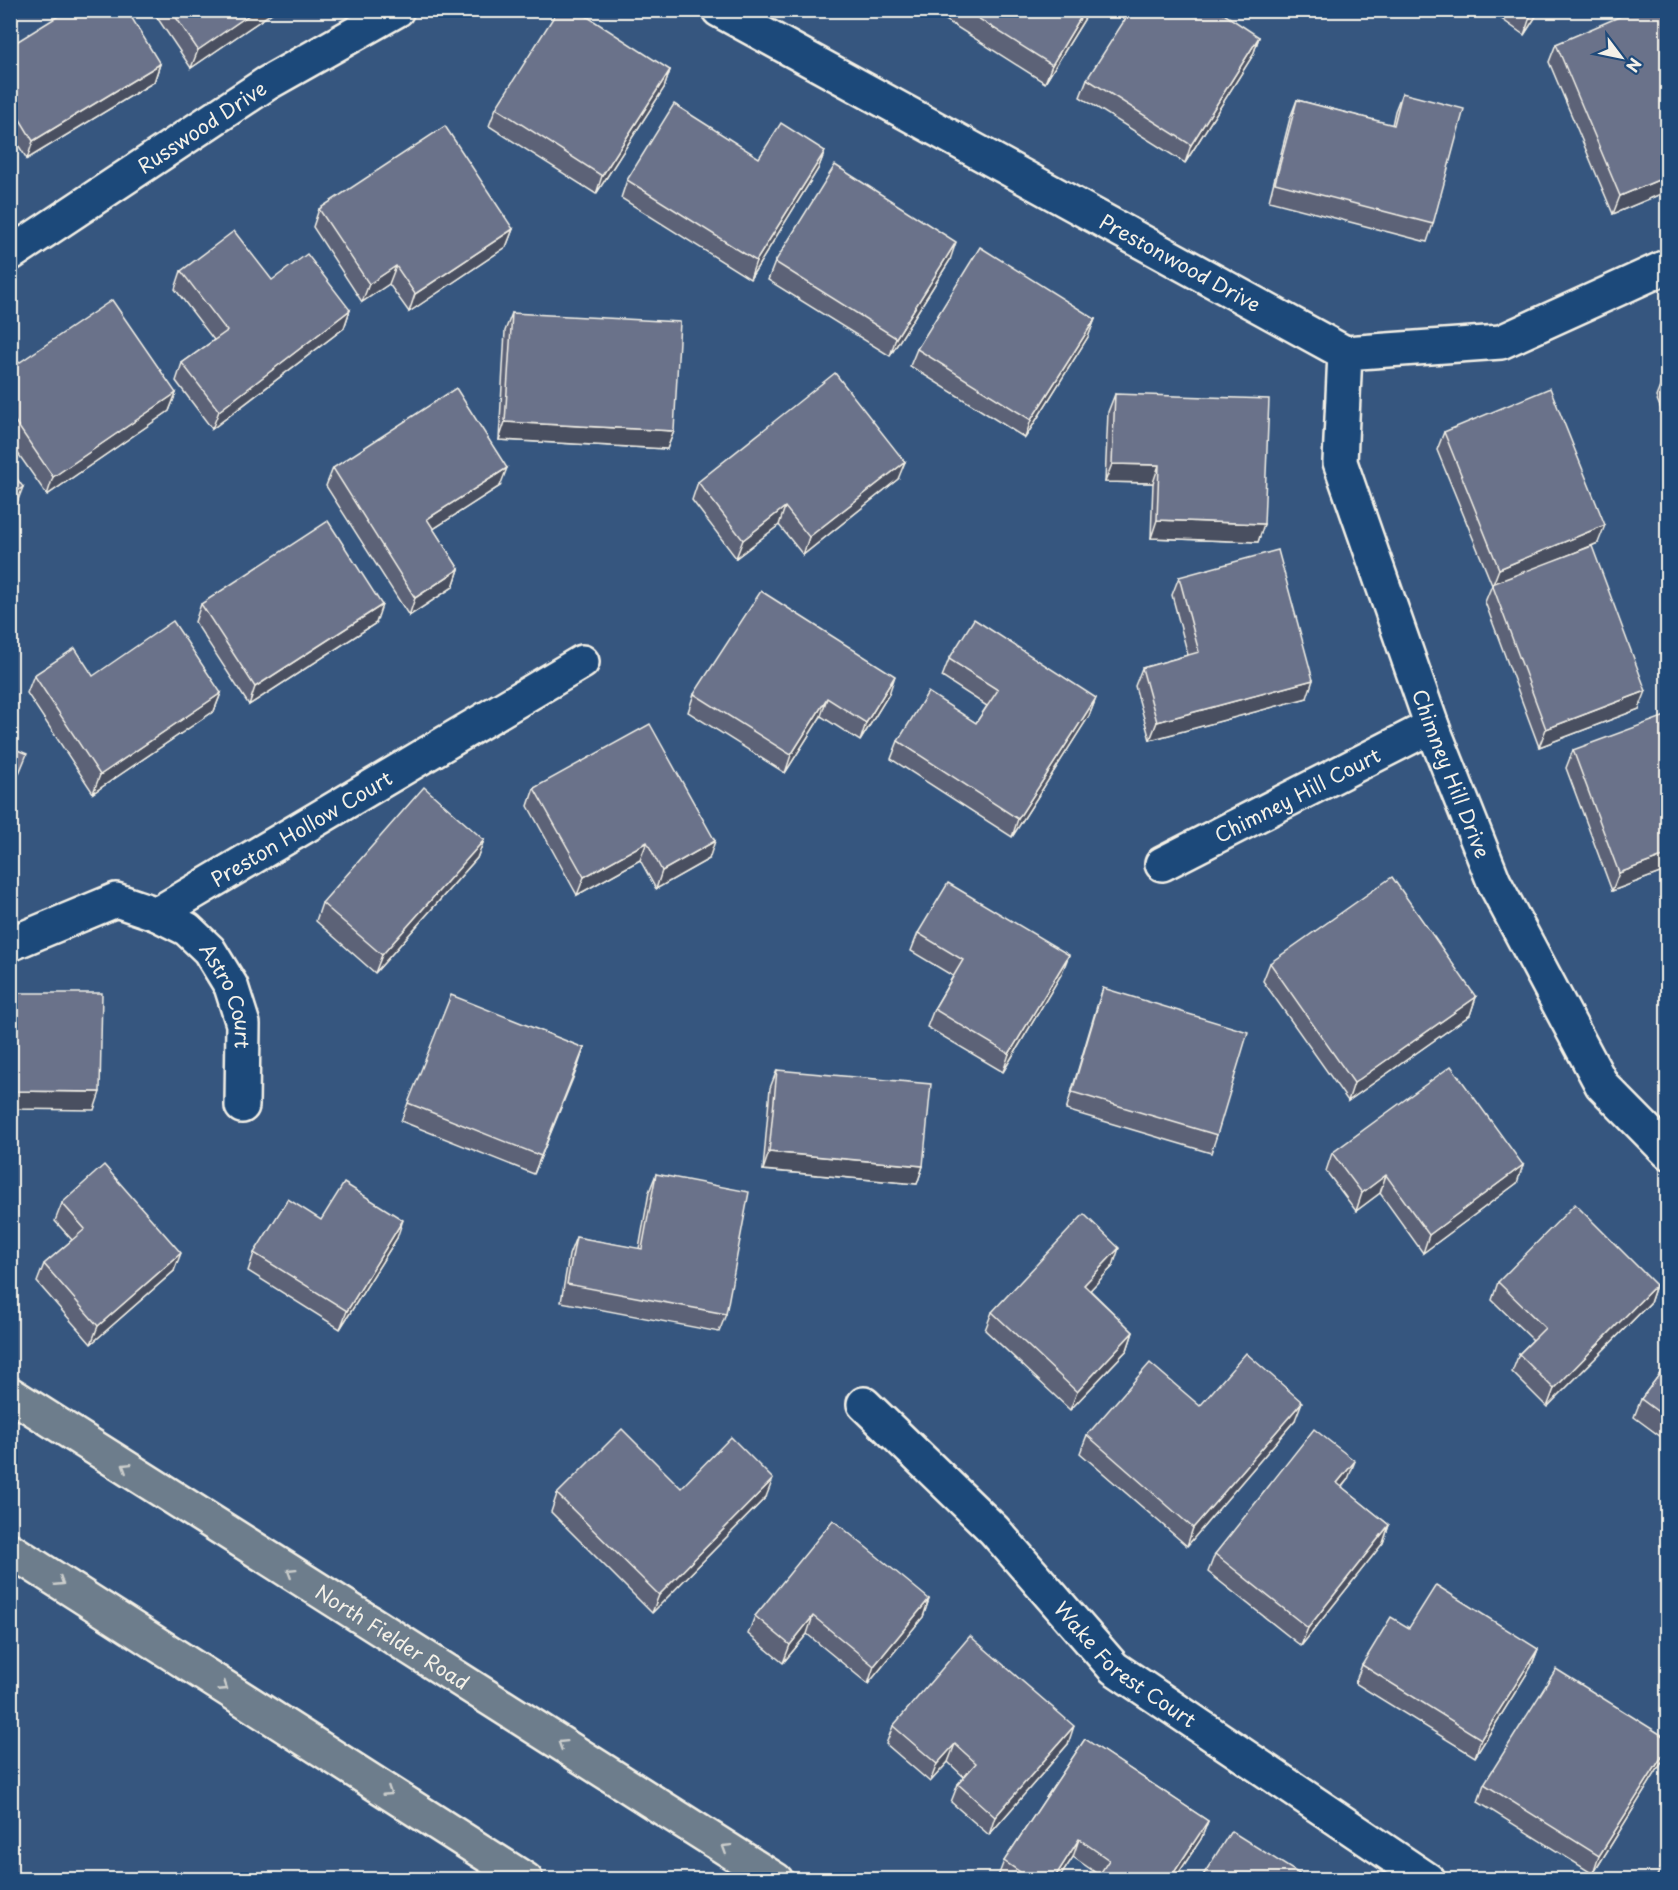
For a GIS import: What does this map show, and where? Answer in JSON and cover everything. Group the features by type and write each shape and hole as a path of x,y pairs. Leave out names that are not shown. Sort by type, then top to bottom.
{"main road":[{"name":"North Fielder Road","path":"10,1394 776,1880"},
{"path":"10,1550 526,1880"}],"street":[{"name":"Russwood Drive","path":"10,254 266,84 397,10"},
{"name":"Prestonwood Drive","path":"719,10 1345,353"},
{"path":"1345,353 1501,342 1668,266"},
{"name":"Chimney Hill Drive","path":"1345,353 1340,462 1432,726 1494,882 1602,1085 1668,1152"},
{"name":"Preston Hollow Court","path":"157,915 582,662"},
{"name":"Chimney Hill Court","path":"1162,864 1432,726"},
{"path":"10,944 116,900 157,915"},
{"name":"Astro Court","path":"157,915 187,929 209,950 231,986 243,1024 242,1106"},
{"name":"Wake Forest Court","path":"864,1404 994,1530 1114,1668 1428,1880"}],"building":[{"path":"68,10 127,10 160,64 33,141 10,103 10,46"},
{"path":"171,10 256,10 198,50"},
{"path":"558,10 577,10 670,70 602,176 496,108"},
{"path":"965,10 1085,10 1052,65"},
{"path":"1131,10 1218,10 1259,37 1191,145 1087,79"},
{"path":"1521,10 1534,10 1530,17"},
{"path":"1635,10 1665,10 1668,17 1668,176 1620,196 1556,44"},
{"path":"1402,93 1464,109 1433,224 1275,183 1297,100 1394,125"},
{"path":"674,104 759,158 781,123 825,151 756,261 627,180"},
{"path":"445,126 513,229 415,294 396,266 369,284 319,209"},
{"path":"835,165 956,242 896,338 775,262"},
{"path":"234,231 272,280 307,254 350,310 219,411 182,363 227,331 181,271"},
{"path":"980,247 1095,319 1031,420 917,349"},
{"path":"112,300 176,393 53,477 10,414 10,369"},
{"path":"512,313 680,322 674,431 505,422"},
{"path":"835,373 905,462 809,537 785,507 743,540 698,482"},
{"path":"1668,377 1668,391 1663,379"},
{"path":"456,388 507,468 427,519 459,569 415,598 333,468"},
{"path":"1550,388 1605,525 1499,569 1444,432"},
{"path":"1115,394 1269,399 1264,524 1157,520 1159,465 1112,464"},
{"path":"10,469 23,487 10,496"},
{"path":"328,521 382,605 255,687 201,604"},
{"path":"1592,546 1646,691 1546,729 1492,584"},
{"path":"1278,550 1313,680 1157,722 1142,668 1199,652 1179,577"},
{"path":"761,591 895,676 866,723 827,698 791,755 694,694"},
{"path":"974,619 1096,698 1018,819 898,741 928,692 976,723 998,690 949,659"},
{"path":"173,621 221,693 100,775 34,675 75,648 93,676"},
{"path":"1668,715 1668,855 1619,873 1573,750"},
{"path":"650,724 715,841 662,871 647,842 584,877 534,788"},
{"path":"10,747 27,754 10,795"},
{"path":"424,787 484,840 382,955 322,903"},
{"path":"1392,877 1476,997 1354,1083 1270,963"},
{"path":"948,883 1069,955 1009,1054 934,1009 963,960 918,933"},
{"path":"1103,988 1248,1032 1217,1135 1072,1092"},
{"path":"10,993 102,993 100,1092 10,1091"},
{"path":"451,995 584,1048 541,1156 408,1103"},
{"path":"1451,1066 1523,1165 1429,1235 1386,1175 1362,1193 1332,1153"},
{"path":"777,1070 931,1084 923,1166 769,1152"},
{"path":"104,1165 181,1253 98,1326 44,1264 85,1229 62,1203"},
{"path":"656,1174 749,1192 726,1314 567,1284 576,1237 642,1249"},
{"path":"344,1183 403,1220 347,1311 254,1253 288,1199 321,1220"},
{"path":"1575,1204 1656,1285 1554,1389 1519,1354 1545,1328 1498,1282"},
{"path":"1084,1214 1119,1248 1084,1285 1133,1332 1077,1392 992,1312"},
{"path":"1246,1353 1302,1402 1193,1528 1087,1435 1150,1363 1200,1406"},
{"path":"1668,1363 1668,1419 1641,1399"},
{"path":"622,1429 681,1488 731,1437 773,1479 659,1595 557,1494"},
{"path":"1314,1429 1355,1461 1337,1483 1389,1525 1308,1628 1215,1554"},
{"path":"833,1520 929,1599 874,1666 813,1616 790,1645 755,1616"},
{"path":"1436,1585 1538,1649 1481,1739 1362,1665 1391,1617 1409,1628"},
{"path":"970,1636 1074,1726 995,1817 958,1784 976,1763 955,1744 937,1764 893,1726"},
{"path":"1556,1669 1668,1739 1668,1747 1599,1856 1484,1784"},
{"path":"1085,1739 1208,1821 1169,1880 1096,1880 1109,1860 1079,1839 1053,1880 1032,1880 1004,1861"},
{"path":"1231,1831 1309,1880 1200,1880"},
{"path":"1668,1853 1668,1880 1655,1880"}]}
